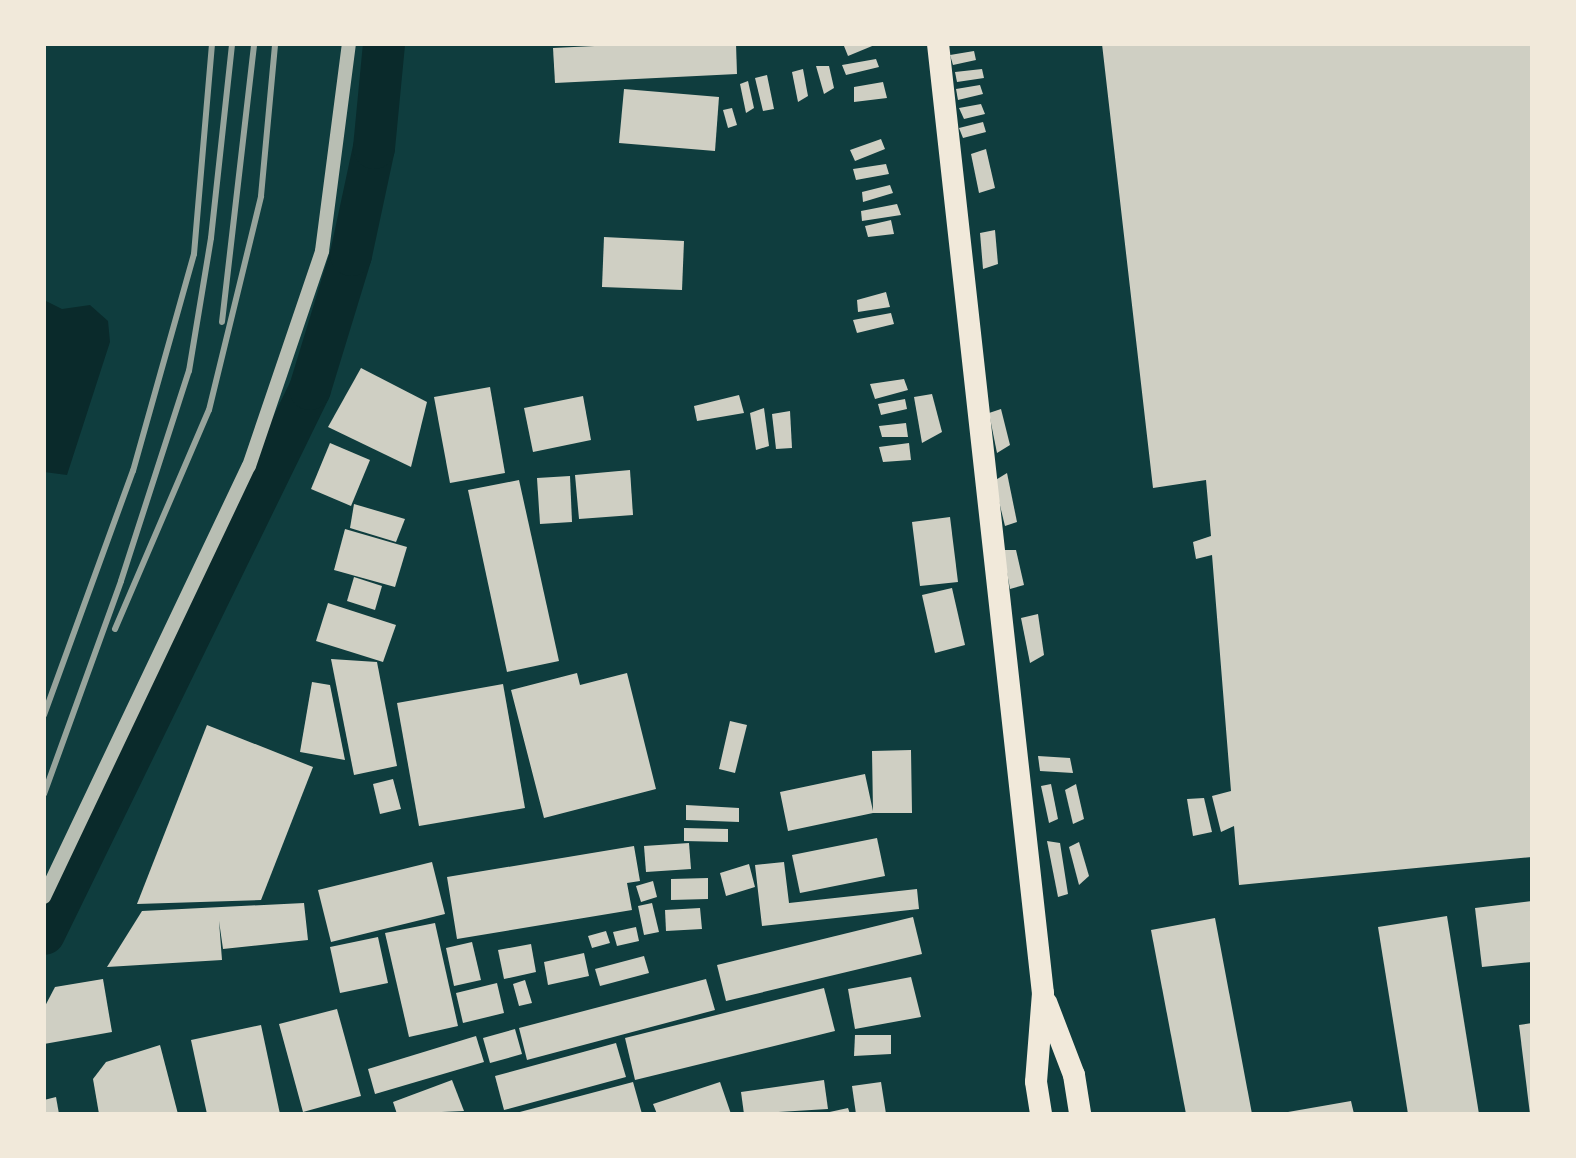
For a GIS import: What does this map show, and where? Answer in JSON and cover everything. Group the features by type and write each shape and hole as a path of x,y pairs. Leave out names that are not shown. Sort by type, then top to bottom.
{"highway":[{"path":"938,44 1043,993 1036,1082 1041,1114"},
{"path":"1043,993 1074,1075 1080,1114"}],"street":[{"path":"44,897 249,466 322,251 349,44"}],"water":[{"path":"44,300 62,309 90,305 108,321 110,342 67,475 44,472"}],"building":[{"path":"736,44 737,74 555,83 553,48"},
{"path":"856,44 877,44 848,56 844,46"},
{"path":"1102,44 1532,44 1532,857 1239,885 1234,826 1221,832 1212,796 1231,791 1212,555 1196,559 1193,542 1211,536 1206,480 1153,488"},
{"path":"974,51 976,60 953,65 950,55"},
{"path":"876,59 879,67 846,75 842,65"},
{"path":"816,66 829,66 834,88 824,94"},
{"path":"803,69 808,96 798,102 792,72"},
{"path":"982,69 984,78 957,82 955,72"},
{"path":"767,75 774,109 763,111 755,78"},
{"path":"748,81 754,108 746,113 740,84"},
{"path":"883,82 887,98 854,102 854,87"},
{"path":"980,85 983,94 958,100 956,89"},
{"path":"624,89 719,97 715,151 619,143"},
{"path":"981,104 985,114 964,119 959,108"},
{"path":"732,108 737,125 728,128 723,110"},
{"path":"983,122 986,132 963,138 959,128"},
{"path":"881,139 885,149 855,161 850,150"},
{"path":"986,149 995,188 979,193 971,154"},
{"path":"886,164 889,174 856,180 853,169"},
{"path":"890,185 893,193 863,202 862,192"},
{"path":"897,204 901,215 862,221 861,211"},
{"path":"891,220 894,234 868,237 865,226"},
{"path":"995,230 998,264 983,269 980,233"},
{"path":"604,237 684,241 682,290 602,287"},
{"path":"886,292 890,307 858,312 857,300"},
{"path":"891,313 894,324 857,333 853,320"},
{"path":"361,368 427,402 411,467 328,427"},
{"path":"904,379 908,390 875,399 870,384"},
{"path":"490,387 505,473 450,483 434,397"},
{"path":"932,394 942,432 922,443 914,397"},
{"path":"739,395 744,413 697,421 694,406"},
{"path":"583,396 591,440 533,452 524,408"},
{"path":"905,399 907,409 881,415 878,404"},
{"path":"764,408 769,446 756,450 750,413"},
{"path":"1001,409 1010,445 997,453 989,413"},
{"path":"790,411 792,448 776,449 772,414"},
{"path":"906,423 908,437 882,437 879,426"},
{"path":"330,443 370,460 351,506 311,489"},
{"path":"909,443 911,460 883,462 879,447"},
{"path":"630,470 633,515 579,519 575,475"},
{"path":"1007,473 1017,522 1005,526 994,481"},
{"path":"570,476 572,522 540,524 537,478"},
{"path":"519,480 559,661 507,672 468,490"},
{"path":"354,504 405,519 396,542 350,528"},
{"path":"950,517 958,582 920,586 912,522"},
{"path":"345,529 407,547 395,587 334,570"},
{"path":"1003,550 1016,550 1024,585 1010,589"},
{"path":"354,577 382,586 375,610 347,601"},
{"path":"952,588 965,645 935,653 922,595"},
{"path":"328,603 396,625 383,662 316,641"},
{"path":"1038,614 1044,655 1030,663 1021,618"},
{"path":"331,659 377,662 397,766 354,775"},
{"path":"577,673 580,685 627,673 656,789 544,818 511,690"},
{"path":"312,682 330,685 345,760 300,752"},
{"path":"503,684 525,808 419,826 397,703"},
{"path":"730,721 747,725 735,773 719,769"},
{"path":"207,725 313,767 261,900 137,904"},
{"path":"911,750 912,813 873,813 788,831 780,792 865,774 873,811 872,751"},
{"path":"1038,756 1070,758 1073,773 1040,771"},
{"path":"393,779 401,809 380,814 373,784"},
{"path":"1051,784 1058,819 1049,823 1041,786"},
{"path":"1076,784 1084,819 1073,824 1065,790"},
{"path":"1204,798 1212,832 1193,836 1187,799"},
{"path":"686,805 739,808 739,822 686,820"},
{"path":"684,828 728,829 728,842 684,841"},
{"path":"877,838 885,876 800,893 792,855"},
{"path":"1047,841 1060,843 1068,894 1058,897"},
{"path":"1079,842 1089,876 1079,885 1069,847"},
{"path":"689,843 691,869 646,872 644,846"},
{"path":"634,846 640,881 627,883 632,910 457,939 447,877"},
{"path":"432,862 445,914 331,942 318,890"},
{"path":"784,862 789,903 917,889 919,909 762,926 755,865"},
{"path":"749,864 755,887 726,896 720,873"},
{"path":"708,878 708,899 671,900 671,879"},
{"path":"653,881 657,897 641,902 636,886"},
{"path":"1532,901 1532,962 1482,967 1475,908"},
{"path":"304,903 308,940 223,949 219,921 222,960 107,967 142,911"},
{"path":"652,903 659,932 644,935 638,906"},
{"path":"700,908 702,929 666,931 665,910"},
{"path":"1447,916 1479,1114 1408,1114 1378,927"},
{"path":"913,917 922,954 726,1001 717,965"},
{"path":"1215,918 1252,1114 1186,1114 1151,930"},
{"path":"435,923 458,1026 409,1037 385,933"},
{"path":"636,927 639,941 617,946 613,932"},
{"path":"606,931 610,943 592,948 588,936"},
{"path":"378,937 388,983 340,993 330,947"},
{"path":"472,942 481,980 454,986 446,948"},
{"path":"531,944 536,972 504,979 498,950"},
{"path":"584,953 589,976 548,985 544,962"},
{"path":"644,956 649,973 600,986 595,969"},
{"path":"911,977 921,1017 855,1029 848,989"},
{"path":"103,979 112,1032 44,1044 44,1008 55,987"},
{"path":"706,979 715,1010 527,1060 519,1028"},
{"path":"525,980 532,1003 519,1006 513,984"},
{"path":"497,983 504,1013 463,1023 456,993"},
{"path":"824,988 835,1031 635,1080 625,1038"},
{"path":"337,1009 361,1096 303,1112 279,1024"},
{"path":"1532,1023 1532,1114 1530,1114 1519,1025"},
{"path":"261,1025 280,1114 207,1114 191,1040"},
{"path":"515,1029 522,1054 490,1063 483,1038"},
{"path":"855,1035 891,1035 891,1054 854,1056"},
{"path":"476,1036 484,1062 375,1094 368,1069"},
{"path":"616,1043 626,1077 504,1110 495,1076"},
{"path":"160,1045 178,1114 99,1114 93,1079 106,1062"},
{"path":"452,1080 464,1111 397,1114 393,1102"},
{"path":"824,1080 828,1109 744,1114 741,1092"},
{"path":"633,1082 642,1114 516,1114 516,1113"},
{"path":"720,1082 731,1114 657,1114 653,1104"},
{"path":"881,1082 886,1114 856,1114 852,1086"},
{"path":"56,1097 59,1114 44,1114 44,1100"},
{"path":"1351,1101 1354,1114 1288,1112"},
{"path":"848,1108 850,1114 825,1113"}],"waterway":[{"path":"44,934 310,389 351,255 374,148 384,44"}],"railway":[{"path":"44,715 133,471 194,254 212,44"},
{"path":"44,794 121,581 189,371 211,238 232,44"},
{"path":"222,322 254,44"},
{"path":"115,629 209,410 261,196 275,44"}]}
